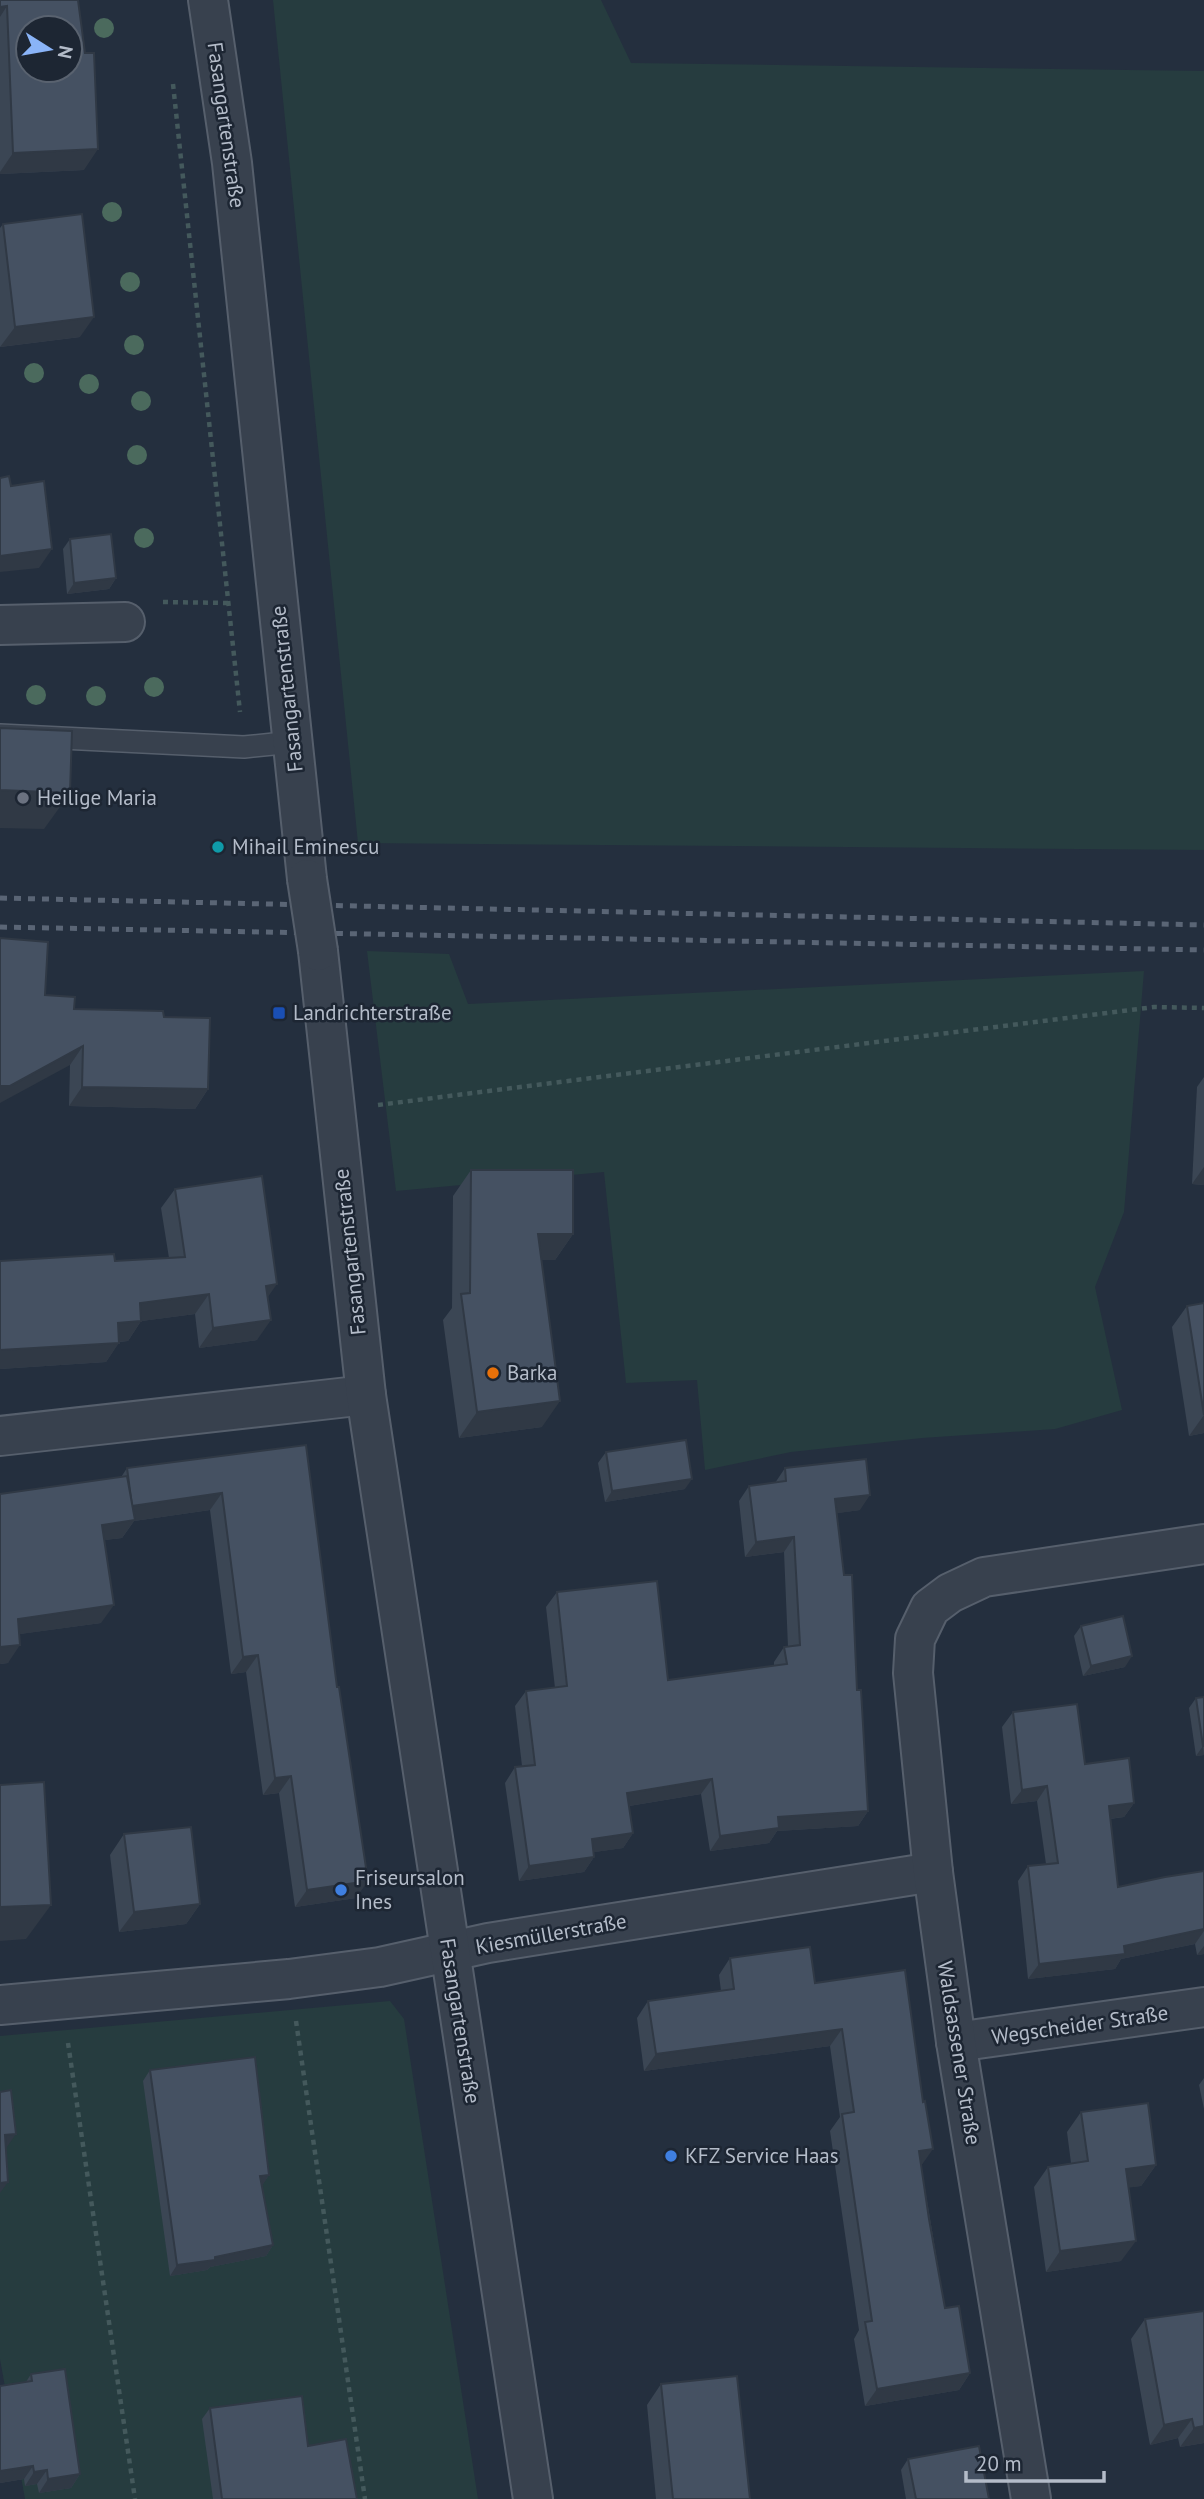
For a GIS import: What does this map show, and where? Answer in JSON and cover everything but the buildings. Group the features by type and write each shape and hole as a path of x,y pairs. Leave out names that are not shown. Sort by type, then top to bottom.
{"street":[{"name":"Fasangartenstraße","path":"208,0 232,163 307,879 318,951 366,1395 533,2499"},
{"path":"0,625 125,622"},
{"path":"0,1436 366,1395"},
{"name":"Waldsassener Straße","path":"1031,2499 956,2042 933,1872 913,1673 915,1639 930,1608 950,1593 984,1577 1204,1544"},
{"name":"Kiesmüllerstraße","path":"0,2005 289,1979 380,1967 488,1943 933,1872"},
{"name":"Wegscheider Straße","path":"956,2042 1204,2007"}],"lane":[{"path":"0,735 236,746 293,742"}],"path":[{"path":"173,80 228,603 236,746"},
{"path":"125,622 145,606 161,602 228,603"},
{"path":"367,1107 1154,1007 1204,1008"},
{"path":"289,1979 365,2499"},
{"path":"64,2001 135,2499"}],"green space":[{"path":"273,0 601,0 631,63 1204,71 1204,850 358,843"},
{"path":"367,951 449,954 468,1004 1144,971 1124,1212 1095,1287 1122,1410 1055,1429 922,1438 791,1452 705,1470 697,1380 626,1383 604,1172 396,1191"},
{"path":"390,2001 404,2019 478,2499 25,2499 0,2359 0,2036"}],"railway":[{"path":"0,898 1204,925"},
{"path":"0,927 1204,950"}],"place":[{"name":"Heilige Maria","path":"23,798"},
{"name":"Mihail Eminescu","path":"218,847"},
{"name":"Landrichterstraße","path":"279,1013"},
{"name":"Barka","path":"493,1373"},
{"name":"Friseursalon Ines","path":"341,1890"},
{"name":"KFZ Service Haas","path":"671,2156"}]}
